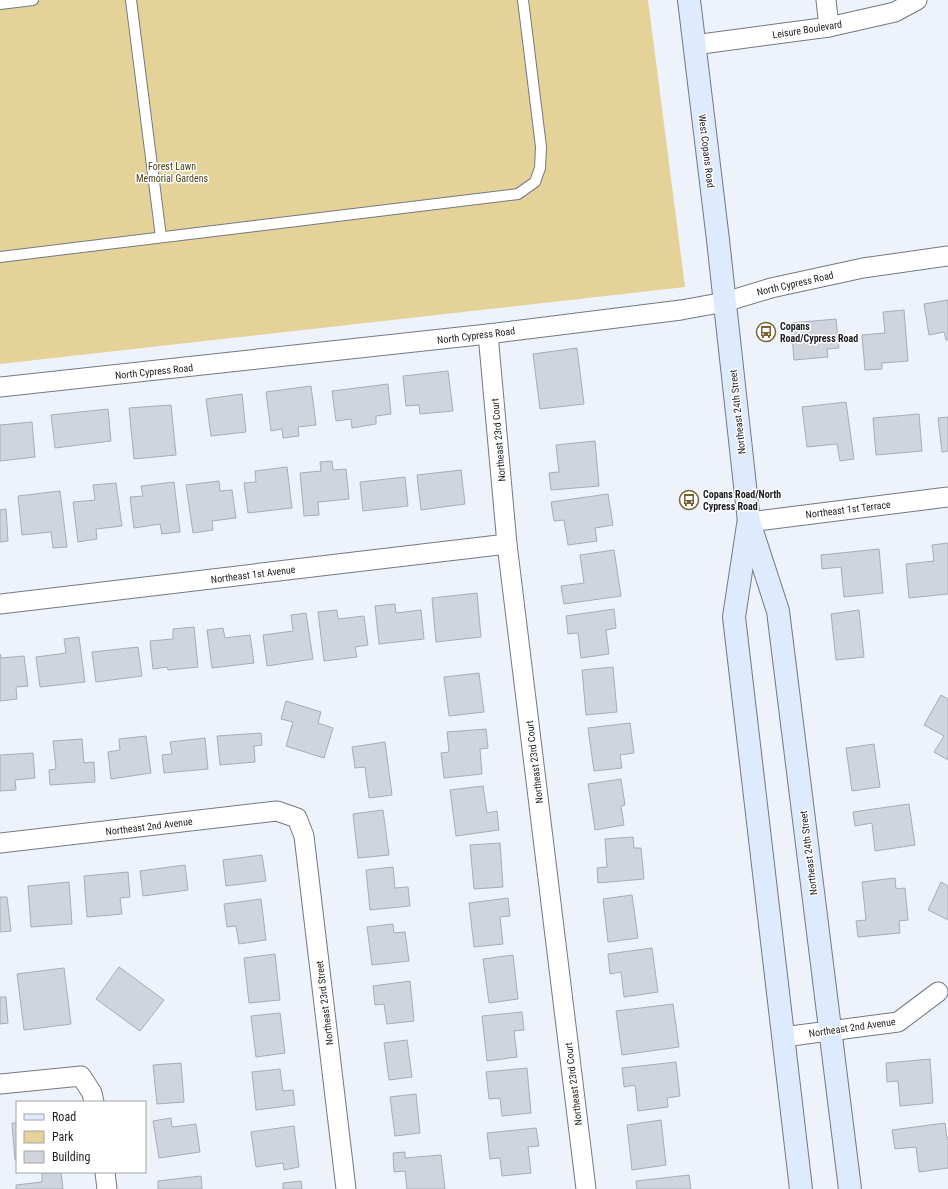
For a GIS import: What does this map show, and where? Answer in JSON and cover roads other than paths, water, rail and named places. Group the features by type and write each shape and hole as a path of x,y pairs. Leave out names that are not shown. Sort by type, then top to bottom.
{"main road":[{"name":"West Copans Road","path":"689,0 725,302"},
{"name":"Northeast 24th Street","path":"725,302 749,522 778,610 850,1189"},
{"name":"Northeast 24th Street","path":"749,522 734,617 801,1189"}],"street":[{"path":"826,0 829,27"},
{"name":"Leisure Boulevard","path":"694,45 829,27 895,12 917,0"},
{"name":"North Cypress Road","path":"0,387 488,334 681,310 725,302 771,288 840,273 948,256"},
{"name":"Northeast 23rd Court","path":"488,334 507,544 586,1189"},
{"name":"Northeast 1st Terrace","path":"749,522 948,497"},
{"name":"Northeast 1st Avenue","path":"0,604 507,544"},
{"name":"Northeast 2nd Avenue","path":"0,843 277,811 297,818"},
{"name":"Northeast 23rd Street","path":"297,818 304,836 346,1189"},
{"name":"Northeast 2nd Avenue","path":"782,1036 898,1022 938,992"},
{"path":"0,1084 81,1076 92,1093 94,1101"},
{"path":"104,1173 107,1189"}],"lane":[{"path":"0,4 33,0"},
{"path":"131,0 161,237"},
{"path":"0,257 518,194 535,182 540,168 541,147 523,0"}],"place":[{"name":"Copans Road/Cypress Road","path":"766,332"},
{"name":"Copans Road/North Cypress Road","path":"689,500"}],"park label":[{"name":"Forest Lawn Memorial Gardens","path":"172,172"}]}
